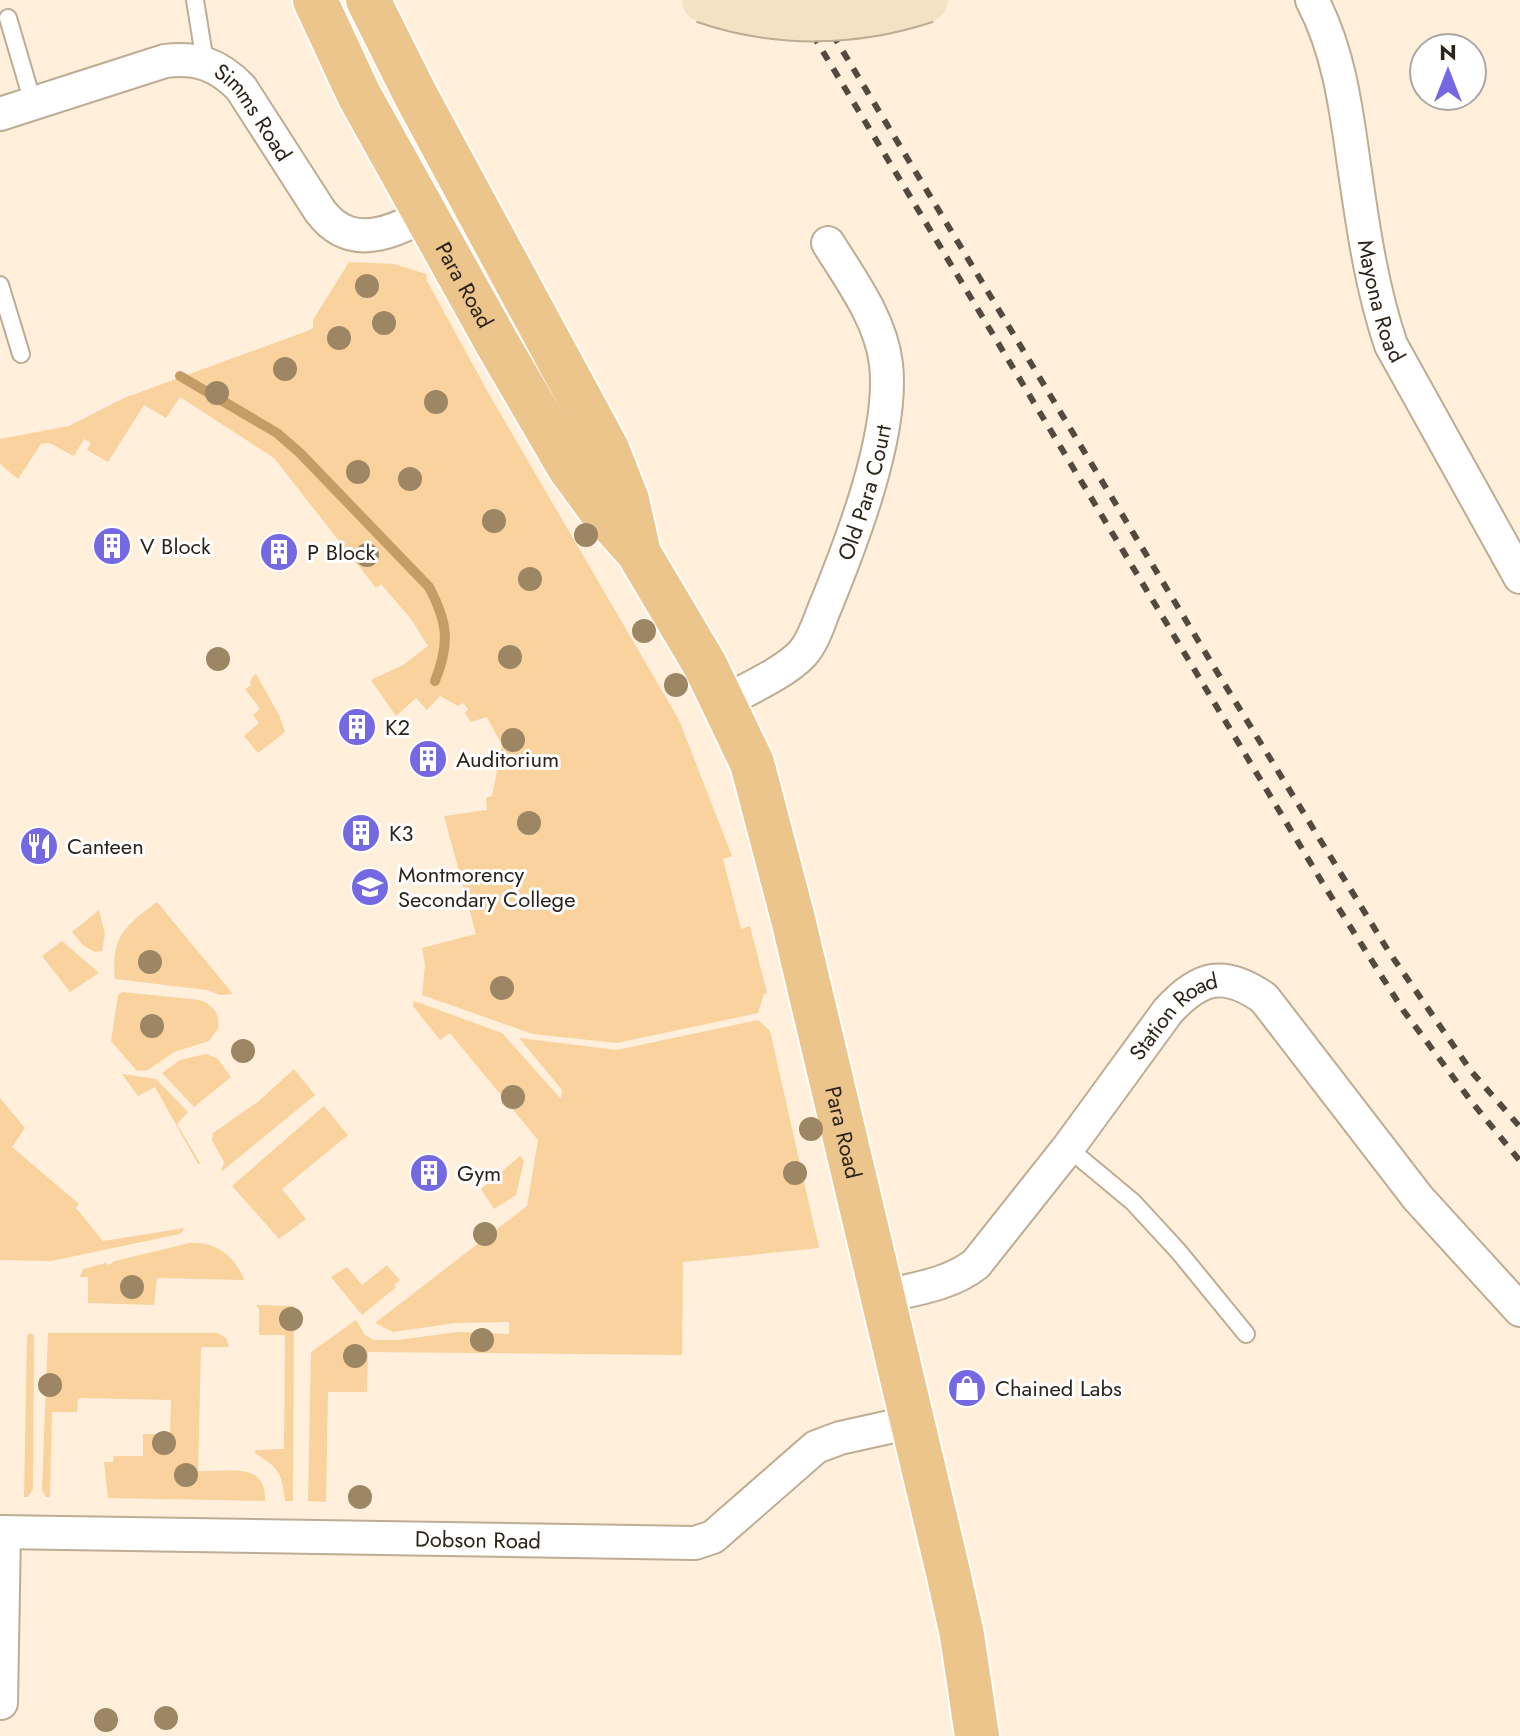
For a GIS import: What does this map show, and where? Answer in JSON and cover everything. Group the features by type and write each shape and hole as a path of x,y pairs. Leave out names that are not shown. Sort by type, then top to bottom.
{"main road":[{"name":"Para Road","path":"315,0 359,95 423,214 569,467 602,512 638,552 724,702 752,763 790,905 962,1635 977,1736"},
{"name":"Para Road","path":"368,0 607,449 627,500 638,552"},
{"path":"704,0 764,15 816,19 869,14 926,0"}],"street":[{"name":"Mayona Road","path":"1312,0 1327,32 1342,84 1368,259 1377,303 1391,345 1520,577"},
{"name":"Simms Road","path":"0,114 165,61 186,59 205,62 226,72 241,88 320,211 336,229 361,237 387,232 467,190"},
{"name":"Old Para Court","path":"724,702 792,662 808,645 835,582 865,495 879,437 885,402 886,361 872,318 828,243"},
{"name":"Station Road","path":"881,1297 946,1281 976,1264 1068,1148 1168,1011 1185,993 1204,982 1224,979 1245,985 1264,998 1418,1198 1520,1310"},
{"name":"Dobson Road","path":"1,1703 2,1532 695,1543 713,1537 816,1447 840,1438 912,1422"}],"lane":[{"path":"195,0 205,62"},
{"path":"8,18 33,103"},
{"path":"0,285 21,354"},
{"path":"1068,1148 1133,1202 1179,1252 1246,1334"}],"shaded area":[{"path":"349,262 394,264 426,274 490,396 679,720 732,856 723,859 741,929 750,926 767,993 758,1013 617,1043 533,1034 422,995 425,965 422,948 476,934 444,816 487,810 486,798 492,796 502,745 487,717 471,722 463,703 458,706 440,696 427,710 416,698 396,716 371,680 403,665 428,646 411,619 381,584 376,588 274,458 180,397 166,418 144,405 108,462 87,450 91,443 84,439 74,456 49,443 41,444 18,479 0,464 0,439 69,426 124,398 310,330"},
{"path":"256,674 285,732 258,753 244,736 259,723 253,715 260,709 245,689"},
{"path":"157,902 233,994 220,995 207,990 115,979 115,952 122,933"},
{"path":"99,910 105,934 102,951 95,952 84,946 72,932"},
{"path":"62,941 99,973 70,992 42,956"},
{"path":"122,992 200,1000 215,1011 218,1029 209,1041 174,1052 148,1070 137,1071 111,1041 118,995"},
{"path":"414,1001 502,1033 561,1099 562,1090 519,1038 617,1050 758,1020 770,1031 819,1248 683,1262 682,1355 368,1352 367,1392 328,1392 326,1502 308,1501 311,1352 356,1320 365,1335 374,1340 458,1332 509,1334 509,1322 455,1323 393,1332 375,1323 527,1206 538,1140 450,1033 440,1040 413,1006"},
{"path":"206,1054 217,1058 231,1077 194,1107 162,1073 180,1060"},
{"path":"294,1069 315,1095 221,1172 224,1162 212,1140 213,1133 259,1101"},
{"path":"122,1074 156,1079 188,1112 177,1124 200,1163 155,1087 138,1096"},
{"path":"0,1098 25,1128 12,1147 79,1204 76,1208 103,1241 185,1228 180,1234 51,1261 0,1260"},
{"path":"324,1106 348,1135 282,1189 306,1219 279,1239 232,1186"},
{"path":"520,1156 524,1161 516,1195 494,1209 481,1189"},
{"path":"190,1243 208,1245 223,1252 236,1264 244,1280 157,1278 154,1305 88,1303 88,1277 80,1277 83,1269"},
{"path":"387,1265 400,1280 394,1285 396,1287 362,1315 331,1277 347,1267 362,1285"},
{"path":"256,1305 294,1306 293,1501 285,1501 278,1471 255,1453 256,1450 284,1449 285,1335 259,1335 259,1309"},
{"path":"30,1333 34,1336 33,1489 28,1497 24,1497 27,1336"},
{"path":"48,1333 217,1333 226,1338 229,1347 201,1347 198,1471 243,1471 252,1474 264,1488 265,1501 108,1498 104,1462 113,1462 114,1456 143,1456 143,1434 170,1434 171,1400 78,1398 77,1412 52,1412 50,1497 46,1497 42,1490"}],"waterway":[{"path":"180,376 277,433 429,587 445,633 443,655 435,681"}],"railway":[{"path":"792,0 1322,882 1403,1010 1520,1161"},
{"path":"812,0 1389,952 1471,1071 1520,1127"}],"place":[{"name":"V Block","path":"112,546"},
{"name":"P Block","path":"279,552"},
{"name":"K2","path":"357,727"},
{"name":"Auditorium","path":"428,759"},
{"name":"K3","path":"361,833"},
{"name":"Canteen","path":"39,846"},
{"name":"Montmorency Secondary College","path":"370,887"},
{"name":"Gym","path":"429,1173"},
{"name":"Chained Labs","path":"967,1388"}]}
